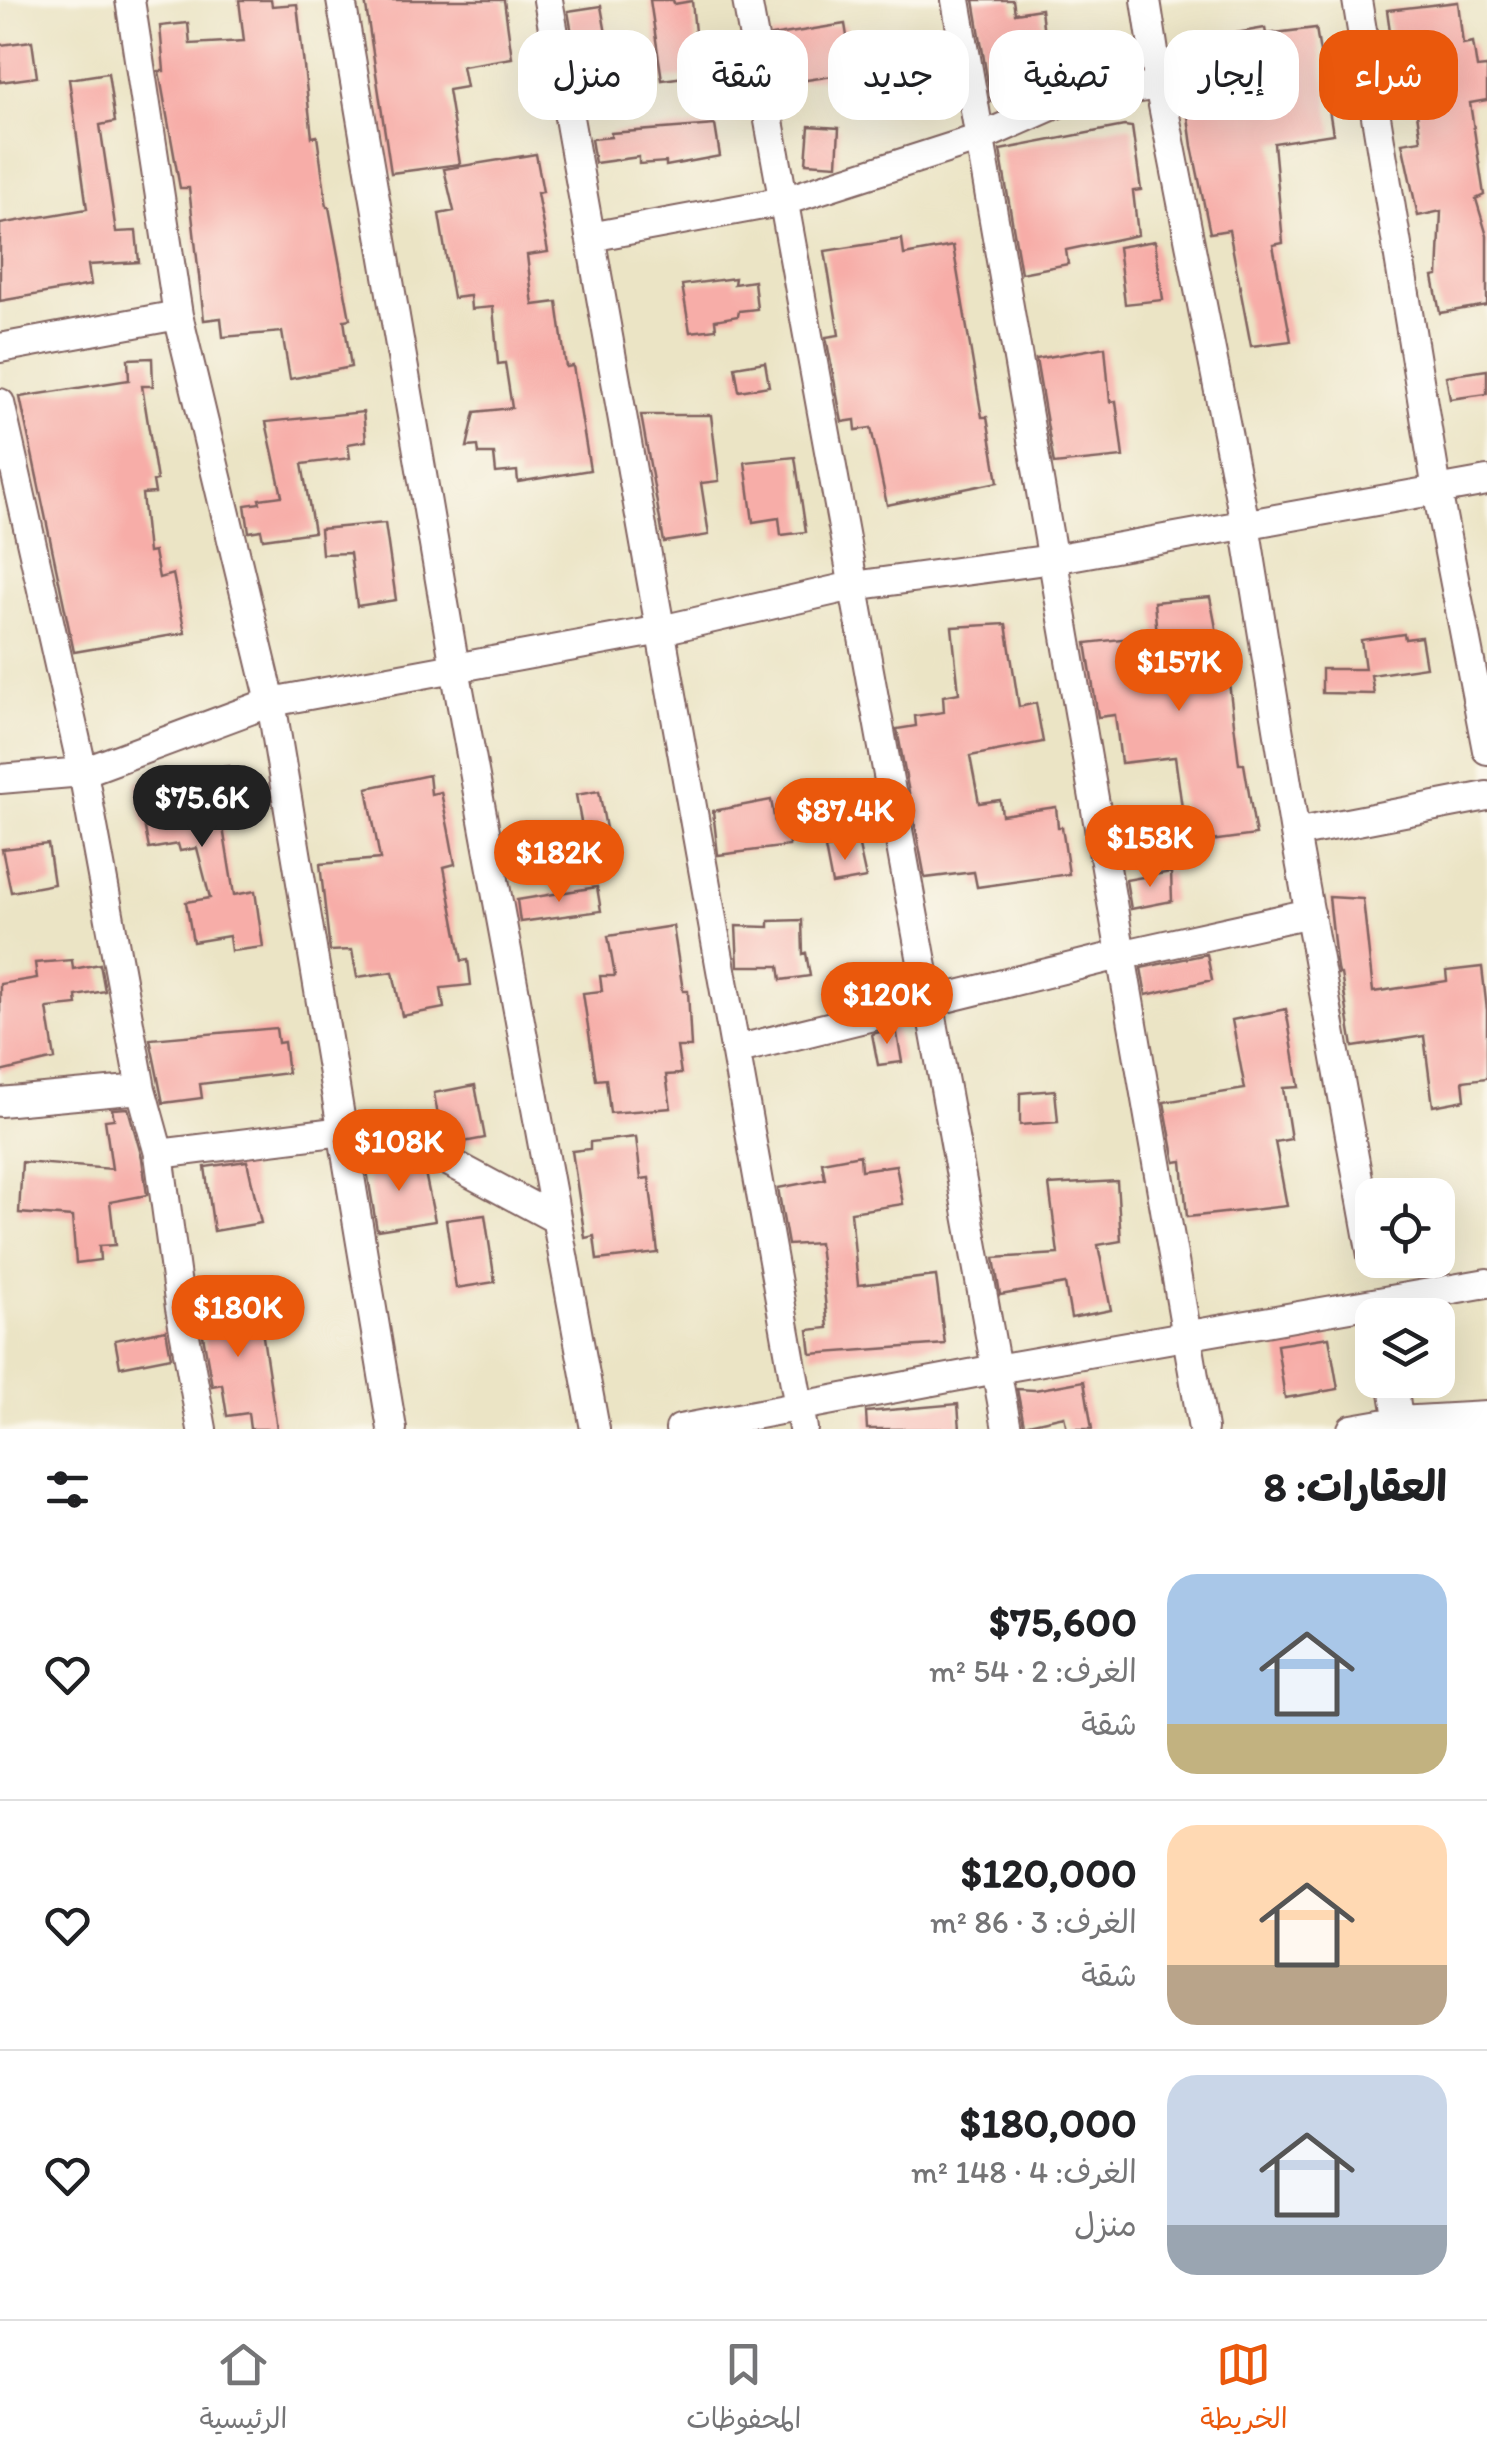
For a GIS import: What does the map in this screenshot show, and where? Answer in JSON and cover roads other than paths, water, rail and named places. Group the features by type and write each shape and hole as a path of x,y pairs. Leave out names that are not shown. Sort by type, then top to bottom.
{"street":[{"path":"130,0 178,315 271,702 392,1429"},
{"path":"341,0 455,668 594,1429"},
{"path":"548,0 802,1418"},
{"path":"747,0 1007,1429"},
{"path":"956,0 1203,1429"},
{"path":"1146,0 1159,85 1245,524 1295,833 1358,1178"},
{"path":"1357,0 1437,490 1487,750"},
{"path":"590,237 784,201 977,139 1065,100 1159,85"},
{"path":"0,348 178,315"},
{"path":"0,403 83,772 140,1089 159,1154 180,1308 202,1429"},
{"path":"0,779 83,772 271,702 661,630 853,586 1053,560 1487,481"},
{"path":"1295,833 1487,796"},
{"path":"736,1050 1120,955 1310,913"},
{"path":"0,1102 140,1089"},
{"path":"159,1154 344,1131 416,1144 554,1218"},
{"path":"1426,1298 1487,1283"},
{"path":"680,1429 802,1418 996,1369 1355,1313"},
{"path":"1395,1398 1399,1425"},
{"path":"1352,1429 1487,1416"}]}
